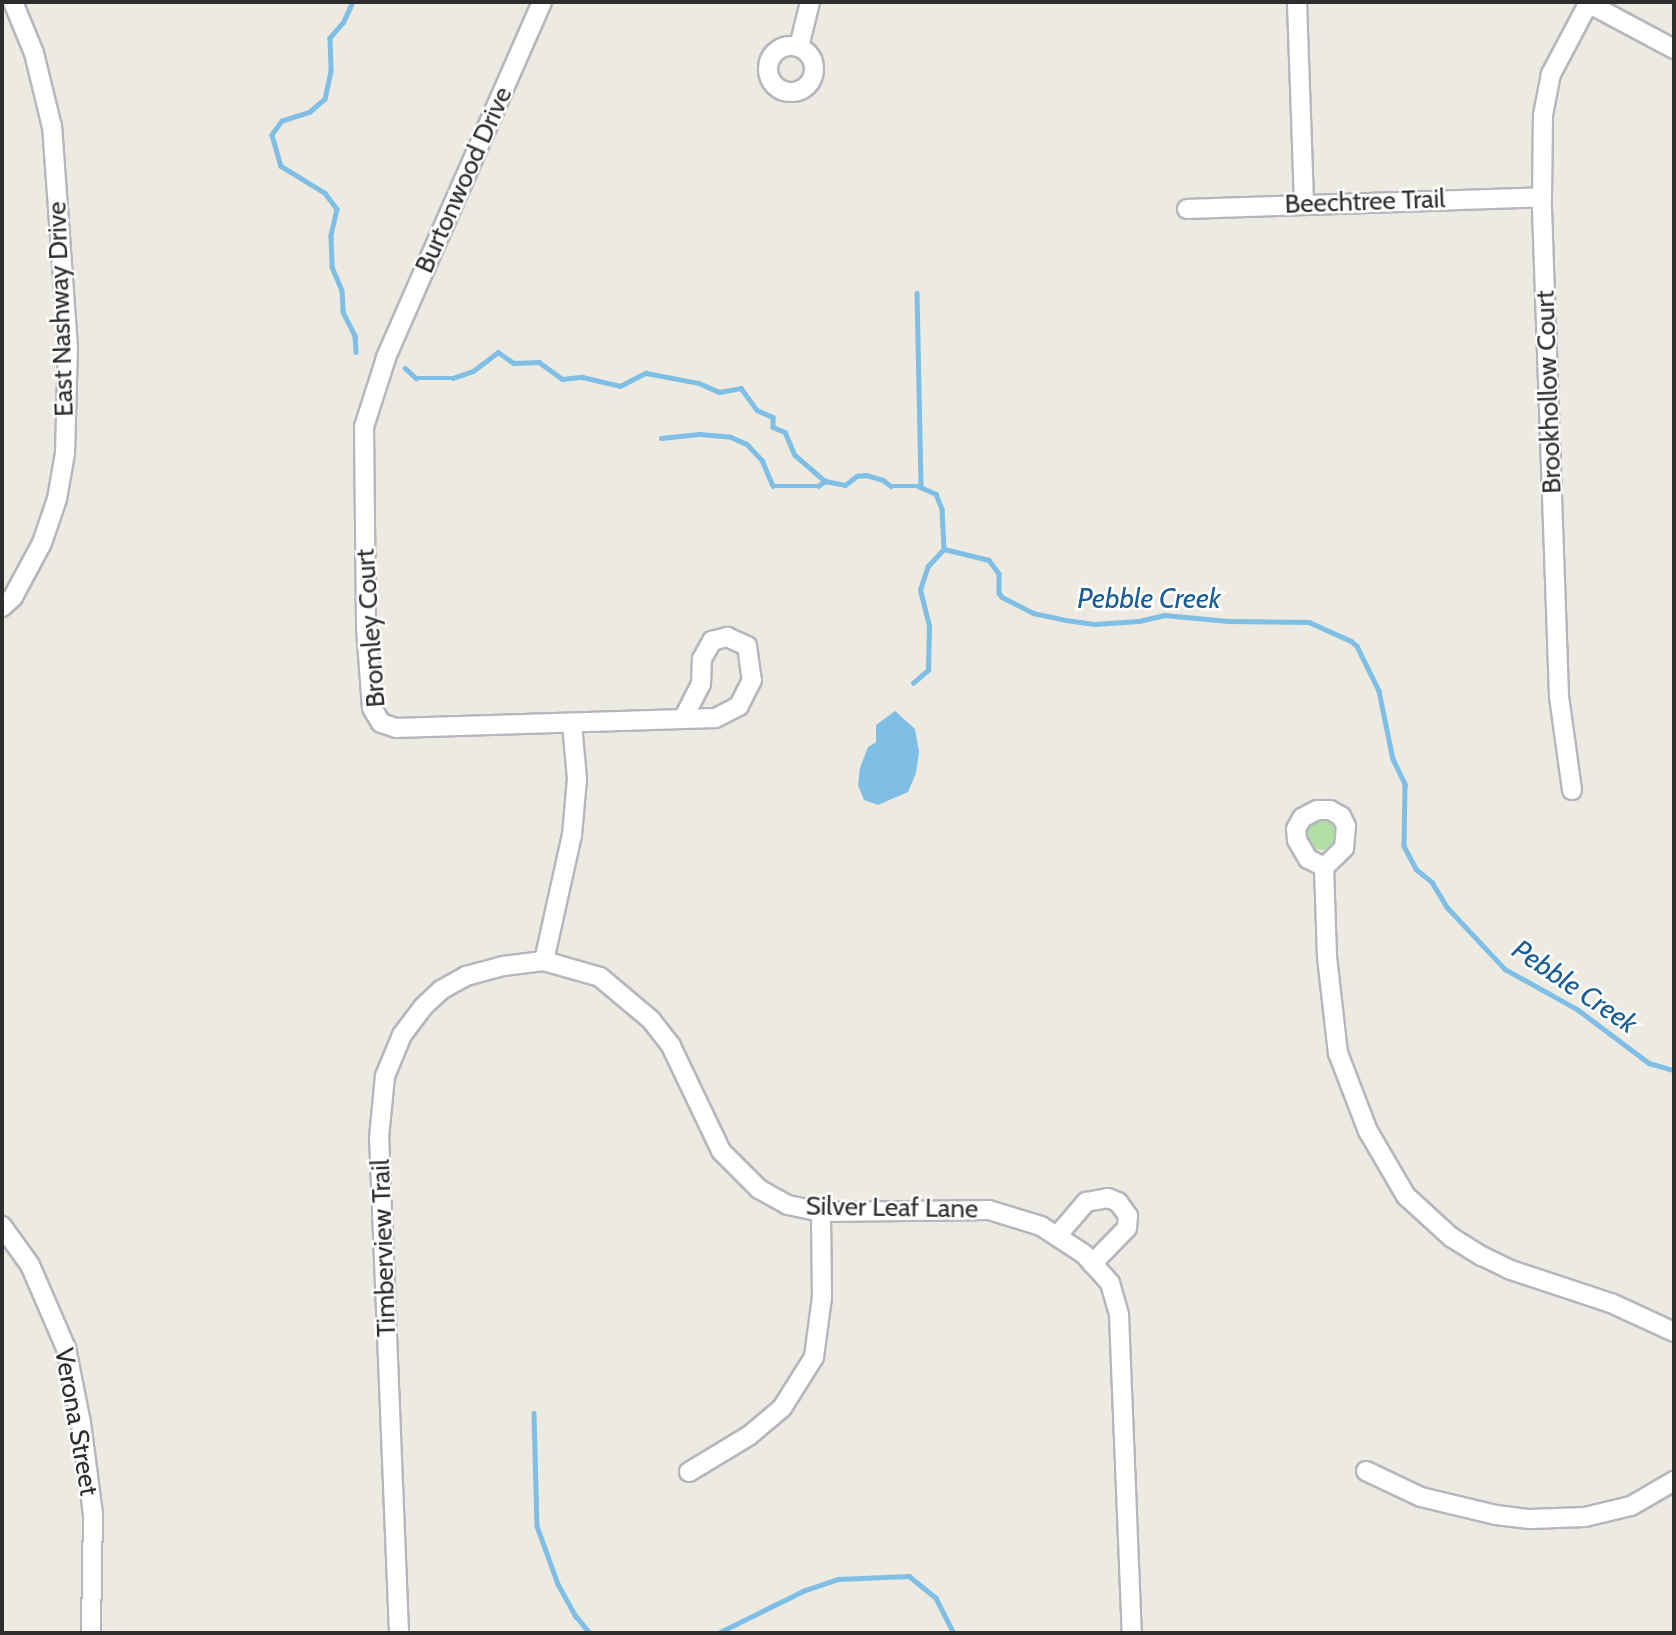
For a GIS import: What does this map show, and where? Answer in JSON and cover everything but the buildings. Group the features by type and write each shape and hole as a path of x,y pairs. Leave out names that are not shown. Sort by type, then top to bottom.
{"street":[{"name":"East Nashway Drive","path":"2,607 13,597 42,543 57,499 65,453 68,348 52,127 34,52 13,2"},
{"name":"Burtonwood Drive","path":"386,358 542,2"},
{"path":"799,47 810,2"},
{"path":"1297,2 1304,204"},
{"path":"1587,3 1674,49"},
{"name":"Brookhollow Court","path":"1572,790 1559,696 1542,197 1545,94 1560,52 1587,3"},
{"name":"Beechtree Trail","path":"1187,209 1542,197"},
{"name":"Bromley Court","path":"386,358 364,427 366,628 375,716 381,723 396,728 715,718 739,706 752,680 747,646 727,637 712,641 702,659 701,684 683,719"},
{"path":"544,961 572,835 577,779 572,724"},
{"path":"1324,867 1327,957 1338,1054 1368,1131 1406,1196 1443,1231 1482,1256 1511,1270 1611,1303 1674,1332"},
{"name":"Silver Leaf Lane","path":"544,961 600,977 627,997 651,1020 671,1046 721,1151 759,1189 788,1205 821,1212 989,1210 1041,1226 1084,1254 1110,1283 1119,1315 1122,1341 1132,1633"},
{"name":"Timberview Trail","path":"399,1633 379,1138 385,1076 402,1035 423,1007 442,990 466,976 503,966 544,961"},
{"path":"1057,1236 1086,1202 1108,1198 1118,1202 1128,1216 1127,1228 1092,1264"},
{"path":"690,1472 750,1435 782,1408 814,1357 822,1297 821,1212"},
{"name":"Verona Street","path":"2,1226 30,1265 66,1348 81,1423 93,1514 91,1633"},
{"path":"1366,1471 1421,1497 1496,1515 1530,1520 1586,1517 1631,1506 1674,1481"}],"green space":[{"path":"1321,820 1332,824 1336,835 1332,846 1321,850 1310,846 1306,835 1310,824"}],"water":[{"path":"895,711 915,729 919,752 916,773 908,792 878,805 864,800 858,785 860,768 868,747 876,742 876,725"}],"waterway":[{"name":"Pebble Creek","path":"353,2 343,23 330,38 331,71 325,99 310,112 282,121 272,135 281,166 325,193 337,209 331,235 332,267 342,290 343,312 355,336 356,352"},
{"path":"917,293 921,487"},
{"name":"Pebble Creek","path":"405,368 416,378 453,378 473,371 498,352 514,363 539,362 562,379 582,377 620,386 646,373 699,383 719,392 741,388 757,410 773,417 773,427 785,432 795,455 825,481 845,485 857,476 866,475 883,480 891,486 918,486 936,494 942,509 944,549"},
{"path":"661,438 699,434 731,437 747,444 762,460 773,486 818,486 825,481"},
{"name":"Pebble Creek","path":"944,549 989,560 999,574 999,593 1002,597 1033,613 1095,624 1139,621 1164,615 1228,621 1309,622 1351,641 1357,646 1379,691 1393,759 1405,784 1404,846 1416,869 1432,882 1447,907 1505,969 1577,1009 1649,1063 1674,1070"},
{"path":"913,683 928,670 929,626 920,590 928,566 944,549"},
{"path":"534,1413 537,1526 558,1584 576,1616 590,1633"},
{"path":"718,1633 803,1591 838,1579 909,1576 936,1598 954,1633"}]}
